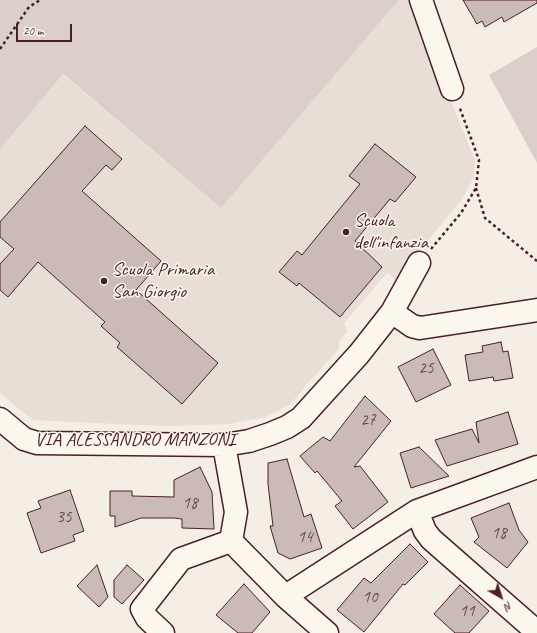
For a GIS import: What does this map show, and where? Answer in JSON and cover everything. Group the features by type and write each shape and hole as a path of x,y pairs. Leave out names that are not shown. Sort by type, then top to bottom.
{"street":[{"path":"421,0 452,89"},
{"name":"VIA ALESSANDRO MANZONI","path":"0,419 24,439 37,443 224,445 270,434 287,427 301,418 359,354 392,312 419,263"},
{"path":"392,312 412,326 420,328 537,310"},
{"path":"224,445 236,512 231,541"},
{"path":"286,597 417,511 537,467"},
{"path":"417,511 425,531 431,539 537,632"},
{"path":"231,541 286,597 327,633"},
{"path":"163,633 146,618 142,609 181,559 231,541"}],"path":[{"path":"0,49 29,7 40,0"},
{"path":"452,89 479,160 476,188 485,218 537,261"},
{"path":"419,263 461,213 476,188"}],"shaded area":[{"path":"0,0 399,0 221,208 63,74 0,149"},
{"path":"399,0 409,0 475,160 474,177 463,198 397,280 387,273 344,323 347,332 339,341 339,349 290,405 266,417 227,424 172,426 136,425 32,420 0,393 0,149 62,74 221,208"},
{"path":"537,47 537,163 489,75"}],"building":[{"path":"463,0 537,0 537,3 504,22 502,17 485,27 482,21 477,24"},
{"path":"85,126 122,159 112,170 106,165 82,191 161,261 136,290 218,363 182,404 117,347 120,343 101,326 105,322 38,262 8,297 0,290 0,264 14,249 0,237 0,222"},
{"path":"375,144 416,177 395,202 390,199 355,241 382,267 340,317 299,283 297,286 279,272 297,251 302,255 360,184 349,176"},
{"path":"501,342 503,352 508,351 513,378 494,381 493,377 469,381 465,355 483,352 482,346"},
{"path":"433,349 451,385 416,402 398,367"},
{"path":"365,396 391,421 354,467 360,466 388,502 353,529 335,506 342,501 317,471 315,473 300,456 323,437 330,441"},
{"path":"508,412 518,444 447,466 435,440 472,429 479,443 476,422"},
{"path":"419,447 449,476 411,488 400,453"},
{"path":"287,459 304,517 311,514 322,548 290,559 278,553 270,526 273,526 268,484 268,463"},
{"path":"200,467 212,492 214,529 182,528 182,519 174,518 141,518 115,527 115,516 110,516 110,491 132,491 132,496 174,497 174,480"},
{"path":"70,490 84,531 73,535 75,541 41,553 27,513 41,508 38,501"},
{"path":"509,503 519,530 528,542 507,568 474,542 479,537 471,518"},
{"path":"410,544 428,562 405,585 403,584 364,632 337,610 364,578 371,583"},
{"path":"97,565 108,597 99,607 77,586"},
{"path":"127,565 144,580 122,604 114,597 114,580"},
{"path":"244,584 270,612 252,633 238,633 216,615"},
{"path":"460,585 489,611 469,633 455,633 434,614"}],"place":[{"name":"Scuola dell'infanzia","path":"346,232"},
{"name":"Scuola Primaria San Giorgio","path":"104,281"}]}
